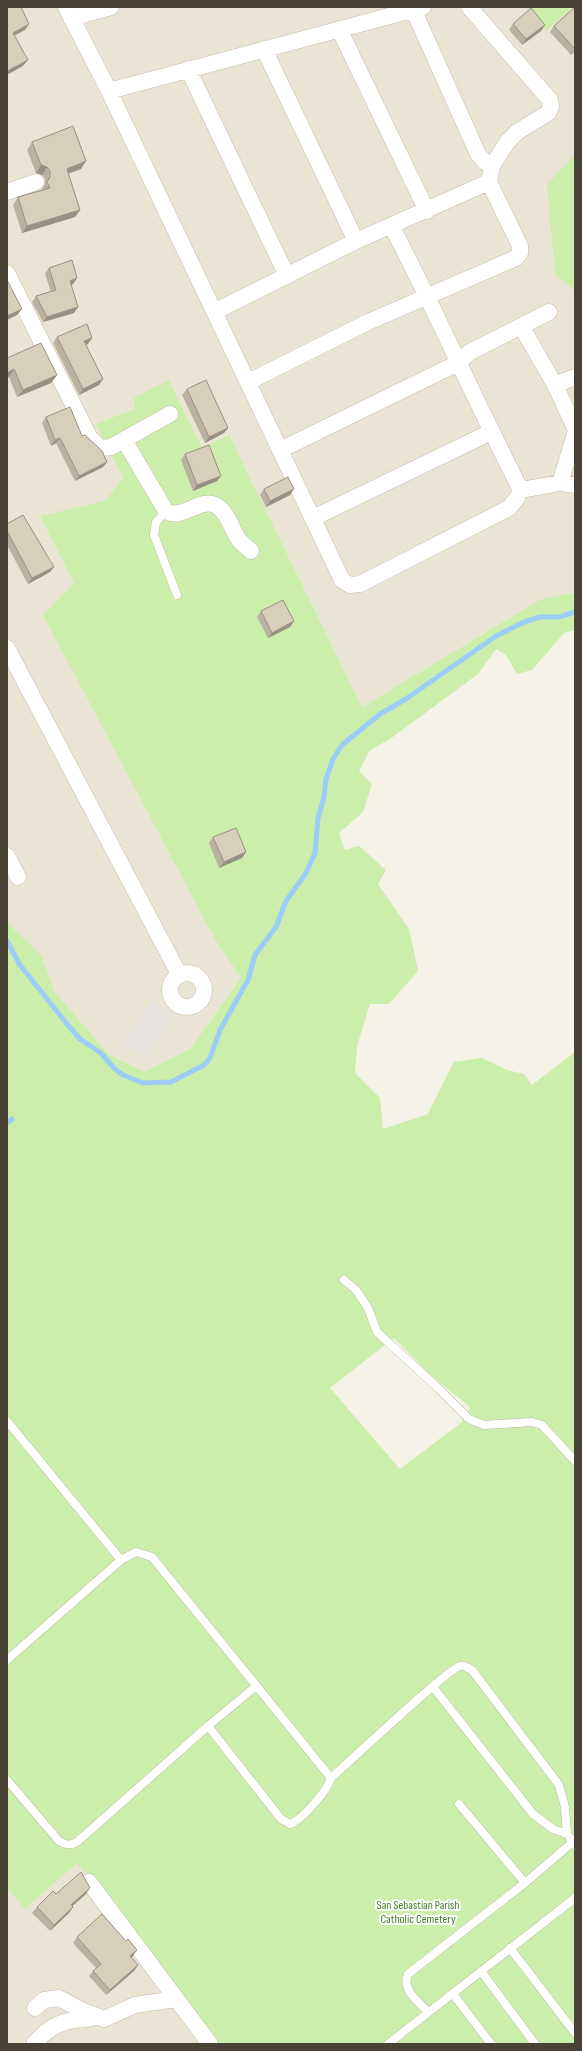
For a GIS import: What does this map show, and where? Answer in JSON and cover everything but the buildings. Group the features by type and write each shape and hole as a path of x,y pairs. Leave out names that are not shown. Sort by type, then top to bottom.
{"street":[{"path":"111,7 69,12 110,91 216,311 342,580 350,585 360,584 509,508 521,490"},
{"path":"248,382 374,319 516,258 520,253 520,246 490,182 492,166 508,141 517,132 548,113 551,107 550,100 469,7"},
{"path":"110,91 418,8 478,154 485,162 492,166"},
{"path":"339,29 427,211"},
{"path":"264,49 356,241"},
{"path":"188,69 287,276"},
{"path":"7,192 36,182"},
{"path":"216,311 356,241 490,182"},
{"path":"392,226 428,297 491,432 521,490"},
{"path":"7,273 90,438 100,448 111,447 170,414"},
{"path":"280,450 458,363 470,352 549,312"},
{"path":"521,326 555,385 575,428"},
{"path":"555,385 575,377"},
{"path":"313,518 491,432"},
{"path":"521,490 568,484 575,434"},
{"path":"124,440 166,511 170,514 178,513 210,503 218,506 224,512 240,541 251,551"},
{"path":"7,648 178,974"},
{"path":"7,856 18,877"},
{"path":"89,1882 210,2044"},
{"path":"34,2008 44,2000 59,1998 95,2017 104,2019 135,2005 176,1999"},
{"path":"34,2044 52,2027 73,2020 88,2020 95,2017"}],"lane":[{"path":"166,511 156,522 154,535 177,595"},
{"path":"344,1280 356,1290 368,1308 377,1332 469,1419 484,1425 502,1422 532,1422 542,1425 575,1461"},
{"path":"7,1421 121,1560"},
{"path":"7,1660 121,1560 136,1552 152,1557 255,1687 331,1778"},
{"path":"208,1726 285,1822 290,1824 298,1820 327,1787 331,1778 453,1669 460,1666 472,1670 559,1785 565,1807 567,1834"},
{"path":"7,1780 59,1841 64,1844 71,1845 77,1842 208,1726 255,1687"},
{"path":"428,2012 407,1990 405,1982 408,1974 525,1884 574,1842 567,1834 553,1829 533,1814 433,1687"},
{"path":"458,1804 525,1884"},
{"path":"388,2044 575,1898"},
{"path":"510,1948 575,2032"},
{"path":"481,1971 535,2044"},
{"path":"453,1994 491,2044"}],"shaded area":[{"path":"7,7 575,7 575,593 541,599 362,707 229,435 202,448 135,409 110,452 123,478 105,502 40,516 74,583 148,809 216,941 241,978 190,1049 145,1072 110,1055 54,991 42,956 7,922"},
{"path":"152,999 176,1015 146,1059 122,1043"},
{"path":"77,1863 216,2044 7,2044 7,1888 25,1909"}],"green space":[{"path":"526,7 573,7 546,31"},
{"path":"575,155 575,290 555,274 547,184"},
{"name":"San Sebastian Parish Catholic Cemetery","path":"169,380 202,448 229,435 362,707 541,599 575,593 575,630 564,633 532,670 517,674 506,655 496,649 478,674 390,739 370,750 359,771 372,784 363,812 339,833 345,850 359,846 386,870 378,884 409,929 418,971 389,1004 370,1004 357,1046 355,1073 380,1098 383,1129 428,1114 454,1062 482,1058 507,1070 524,1074 532,1085 575,1052 575,2044 216,2044 77,1863 25,1909 7,1888 7,922 42,956 54,991 110,1055 145,1072 190,1049 241,978 216,941 43,615 74,583 40,516 105,501 123,478 96,424 135,409 134,398","holes":["394,1338 429,1374 470,1407 462,1422 400,1469 330,1388"]}],"waterway":[{"path":"7,941 20,965 67,1024 80,1039 101,1053 114,1068 123,1075 143,1083 171,1082 204,1065 210,1058 220,1030 248,980 255,955 276,927 286,901 306,873 315,853 318,818 324,797 326,779 333,759 342,745 380,714 406,699 496,636 524,622 540,617 559,617 575,612"},
{"path":"7,1123 12,1119"}]}
